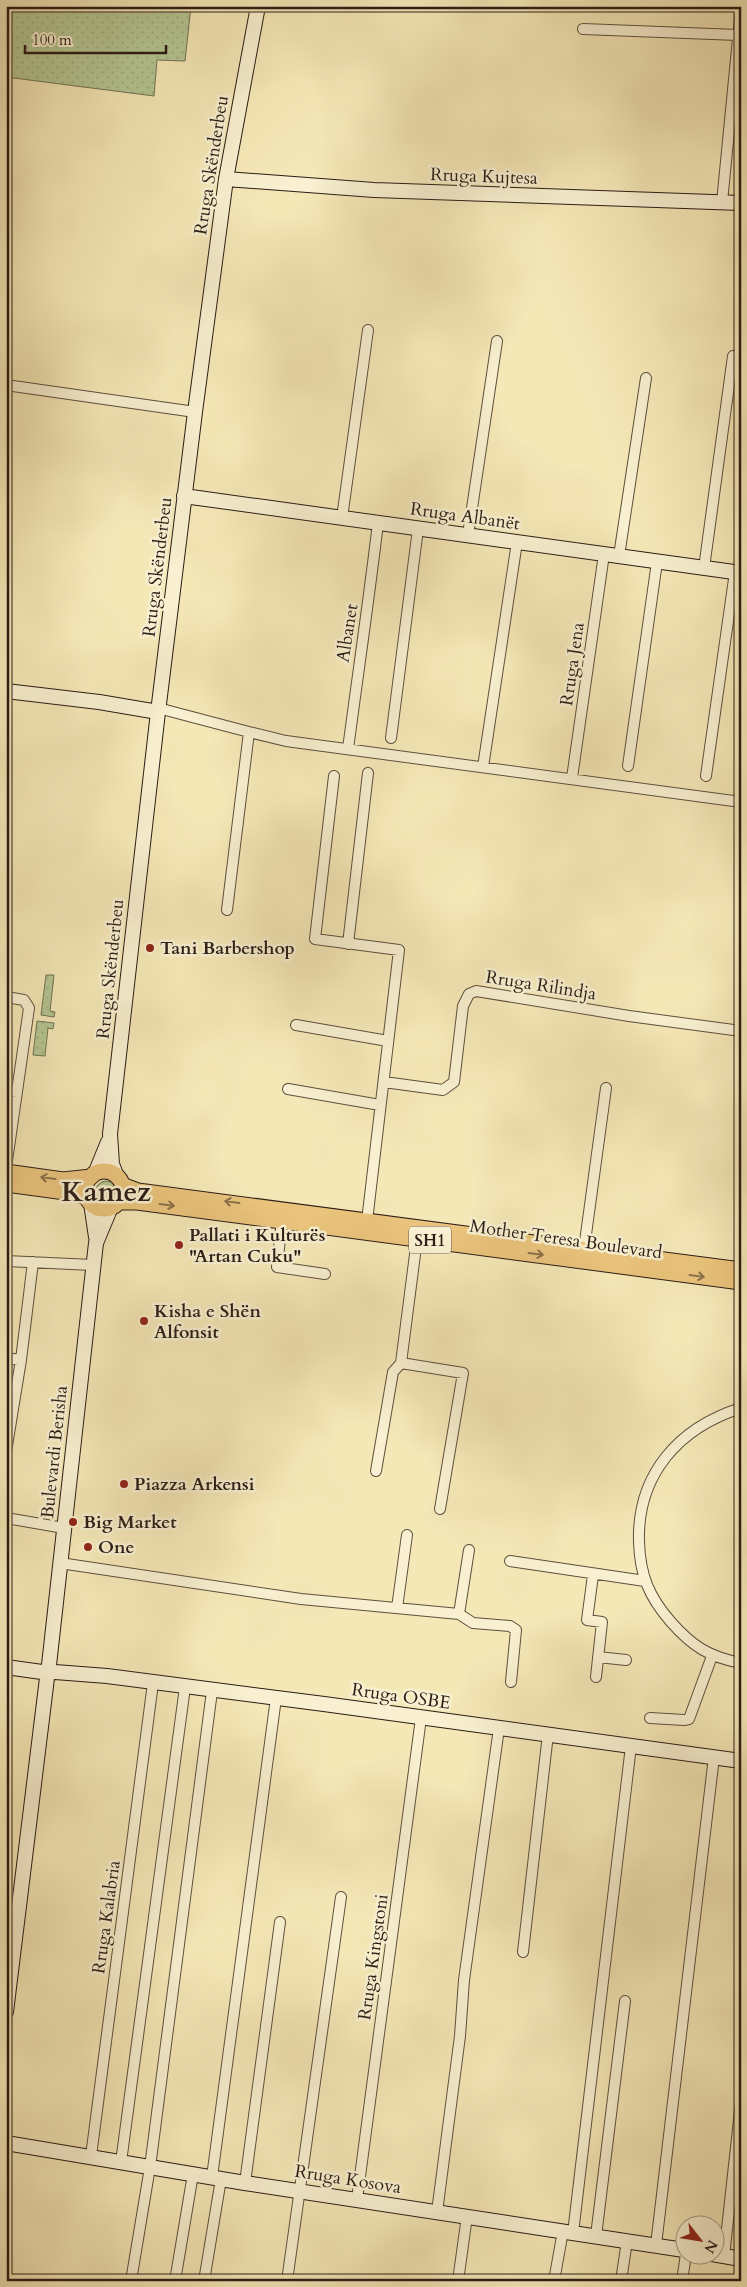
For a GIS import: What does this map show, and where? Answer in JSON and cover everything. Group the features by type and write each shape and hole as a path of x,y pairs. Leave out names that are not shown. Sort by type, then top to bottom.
{"main road":[{"name":"Mother Teresa Boulevard","path":"6,1172 62,1180 108,1172 138,1191 366,1226 417,1238 741,1282"},
{"path":"89,1200 86,1187 93,1175"},
{"path":"115,1205 122,1196 120,1181"},
{"name":"Mother Teresa Boulevard","path":"6,1184 73,1193 101,1208 137,1202 282,1220 366,1226 584,1249 741,1270"}],"street":[{"name":"Rruga Skënderbeu","path":"120,1181 112,1164 110,1134 158,710 226,179 258,6"},
{"path":"722,202 741,8"},
{"path":"583,29 738,35"},
{"name":"Rruga Kujtesa","path":"226,179 374,190 741,202"},
{"path":"342,518 368,330"},
{"path":"468,536 497,341"},
{"path":"704,568 733,356"},
{"path":"619,556 646,378"},
{"path":"6,385 195,412"},
{"name":"Rruga Albanët","path":"184,496 738,573"},
{"name":"Albanet","path":"348,749 378,523"},
{"path":"391,738 418,529"},
{"path":"483,767 517,542"},
{"name":"Rruga Jena","path":"572,778 604,554"},
{"path":"628,766 657,562"},
{"path":"706,776 738,573"},
{"path":"6,691 158,710 286,741 741,802"},
{"path":"227,910 249,732"},
{"path":"348,944 368,772"},
{"path":"334,776 314,936 318,941 399,950 366,1226"},
{"name":"Rruga Rilindja","path":"384,1082 443,1090 454,1082 463,1006 469,994 476,991 629,1016 741,1031"},
{"path":"6,997 24,1000 29,1008 6,1168"},
{"path":"296,1025 388,1041"},
{"path":"288,1088 380,1105"},
{"path":"584,1249 606,1088"},
{"path":"6,1091 18,1092"},
{"name":"Rruga Skënderbeu","path":"93,1175 110,1134"},
{"name":"Bulevardi Berisha","path":"6,2012 48,1672 94,1265 96,1243 89,1200"},
{"name":"Bulevardi Berisha","path":"96,1243 115,1205"},
{"path":"282,1220 277,1267 325,1274"},
{"path":"376,1471 393,1372 400,1363 417,1238"},
{"path":"6,1261 94,1265"},
{"path":"6,1452 21,1360 33,1262"},
{"path":"6,1358 21,1360"},
{"path":"400,1363 463,1373 440,1509"},
{"path":"741,1408 722,1414 687,1435 674,1447 653,1475 645,1492 638,1527 641,1562 650,1594 682,1634 712,1656 741,1663"},
{"path":"6,1518 64,1528"},
{"path":"397,1608 407,1535"},
{"path":"459,1614 469,1550"},
{"path":"510,1561 645,1581"},
{"path":"60,1563 301,1599 459,1614 472,1623 514,1628 517,1634 511,1682"},
{"path":"593,1574 587,1620 602,1622 596,1678"},
{"path":"650,1718 689,1719 712,1656"},
{"path":"598,1657 626,1660"},
{"name":"Rruga OSBE","path":"6,1667 276,1698 741,1761"},
{"name":"Rruga Kalabria","path":"91,2156 153,1683"},
{"path":"121,2162 185,1687"},
{"path":"131,2281 150,2167 212,1691"},
{"path":"204,2281 276,1698"},
{"name":"Rruga Kingstoni","path":"357,2199 421,1718"},
{"path":"437,2212 460,2036 464,1980 499,1728"},
{"path":"523,1952 548,1734"},
{"path":"554,2281 568,2232 632,1746"},
{"path":"656,2245 714,1758"},
{"path":"287,2281 341,1896"},
{"path":"245,2183 280,1922"},
{"path":"596,2236 625,2001"},
{"path":"724,2215 741,2102"},
{"name":"Rruga Kosova","path":"6,2144 91,2156 245,2183 674,2248"},
{"path":"175,2281 193,2174"},
{"path":"458,2281 467,2216"},
{"path":"621,2281 627,2241"},
{"path":"724,2256 741,2259"},
{"path":"682,2281 685,2264"}],"green space":[{"path":"6,6 191,6 185,61 157,60 154,96 6,77"},
{"path":"46,975 54,975 50,1011 55,1012 54,1017 41,1015"},
{"path":"37,1021 54,1023 53,1029 48,1028 45,1056 33,1055"},
{"path":"106,1181 113,1184 116,1191 113,1198 106,1201 99,1198 96,1191 99,1184"}],"place":[{"name":"Tani Barbershop","path":"150,948"},
{"name":"Pallati i Kulturës \"Artan Cuku\"","path":"179,1245"},
{"name":"Kisha e Shën Alfonsit","path":"144,1321"},
{"name":"Piazza Arkensi","path":"124,1484"},
{"name":"Big Market","path":"73,1522"},
{"name":"One","path":"88,1547"}],"district":[{"name":"Kamez","path":"106,1191"}]}
